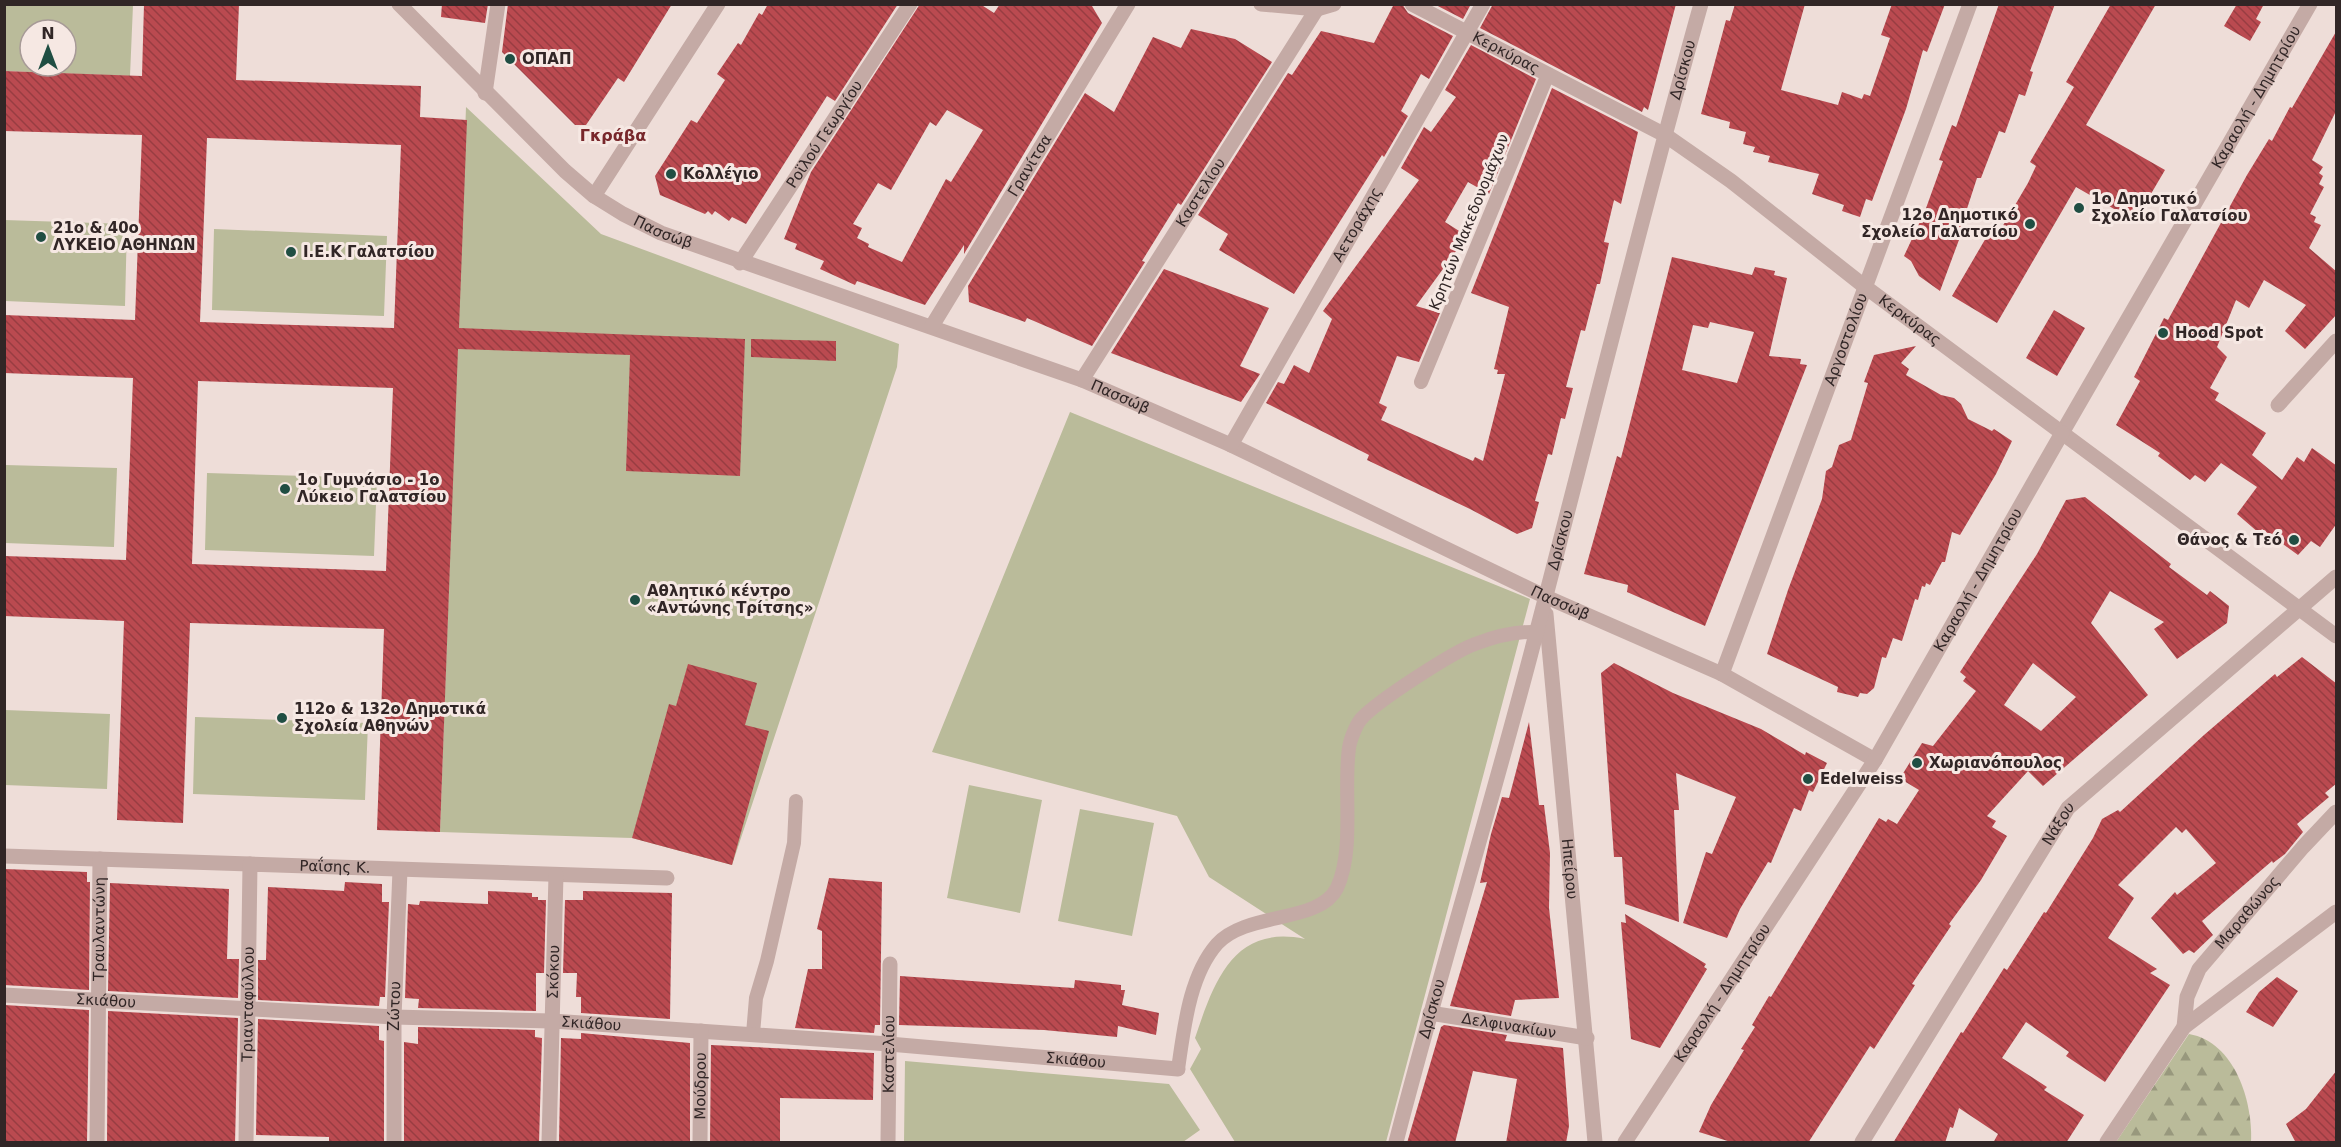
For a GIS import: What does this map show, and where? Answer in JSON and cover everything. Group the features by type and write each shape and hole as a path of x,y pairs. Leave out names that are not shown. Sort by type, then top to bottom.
{"street":[{"name":"Πασσώβ","path":"399,4 485,93 594,196 661,233 740,263 932,326 1082,380 1231,446 1544,596 1722,674 1875,760"},
{"path":"485,93 498,4"},
{"path":"594,196 718,4"},
{"name":"Ροϊλού Γεωργίου","path":"740,263 910,4"},
{"name":"Γρανίτσα","path":"932,326 1128,4"},
{"path":"1261,4 1319,7 1334,4"},
{"name":"Κερκύρας","path":"1412,4 1665,135 1731,181 1864,286 2337,636"},
{"name":"Αετοράχης","path":"1231,446 1483,4"},
{"name":"Δρίσκου","path":"1396,1143 1430,1013 1537,632 1544,596 1701,4"},
{"name":"Αργοστολίου","path":"1722,674 1970,4"},
{"name":"Καραολή - Δημητρίου","path":"1625,1143 1875,760 2310,4"},
{"name":"Καστελίου","path":"1082,380 1319,7"},
{"path":"2278,405 2337,341"},
{"name":"Νάξου","path":"1862,1143 2068,808 2337,578"},
{"name":"Ηπείρου","path":"1544,596 1595,1143"},
{"name":"Μαραθώνος","path":"2184,1027 2187,998 2199,969 2303,847 2337,812"},
{"name":"Ραΐσης Κ.","path":"4,856 667,878"},
{"name":"Τραυλαντώνη","path":"97,1143 100,859"},
{"name":"Τριανταφύλλου","path":"246,1143 250,864"},
{"name":"Ζώτου","path":"394,1143 394,1017 400,870"},
{"name":"Σκόκου","path":"549,1143 556,875"},
{"name":"Μαραθώνος","path":"2107,1143 2184,1027 2337,912"},
{"name":"Καστελίου","path":"888,1143 890,964"},
{"name":"Σκιάθου","path":"4,995 394,1017 552,1021 889,1044 1178,1068"},
{"name":"Δελφινακίων","path":"1430,1013 1587,1038"},
{"name":"Μούδρου","path":"700,1143 701,1031"}],"lane":[{"name":"Κρητών Μακεδονομάχων","path":"1421,382 1548,74"},
{"path":"1178,1068 1183,1035 1201,968 1217,944 1236,928 1319,907 1336,889 1345,857 1349,746 1360,720 1388,697 1473,644 1516,632 1537,632"},
{"path":"753,1034 756,998 767,961 794,843 796,801"}],"green space":[{"path":"4,5 133,5 130,76 78,74 78,18 18,18 18,72 5,71"},
{"name":"Αθλητικό κέντρο «Αντώνης Τρίτσης»","path":"466,107 601,234 899,344 897,367 732,865 632,838 440,832"},
{"path":"4,220 127,224 125,306 5,301"},
{"path":"214,229 387,236 384,316 212,310"},
{"path":"1070,412 1530,599 1386,1142 1235,1142 1190,1069 1201,1049 1195,1038 1219,978 1230,962 1244,949 1260,940 1280,937 1305,939 1209,877 1177,816 932,752"},
{"path":"5,465 117,468 114,547 5,543"},
{"path":"207,473 377,478 374,556 205,550"},
{"path":"5,710 110,714 107,789 5,785"},
{"path":"195,717 368,723 365,800 193,794"},
{"path":"969,785 1042,800 1020,913 947,898"},
{"path":"1080,809 1154,823 1132,936 1058,921"},
{"path":"2189,1034 2205,1039 2218,1049 2238,1076 2249,1109 2251,1142 2116,1142"},
{"path":"905,1061 1169,1084 1200,1130 1183,1142 904,1142"}],"building":[{"path":"144,4 239,4 236,80 421,86 420,117 467,120 459,328 745,339 740,476 626,471 630,355 458,349 440,832 377,830 384,629 190,623 183,823 117,820 124,621 4,616 4,556 126,560 133,378 4,373 4,315 135,320 142,135 4,131 4,71 18,72 18,78 78,78 78,74 142,76","holes":["207,138 401,145 394,328 200,322","198,381 393,388 386,571 192,564"]},
{"path":"442,4 488,4 485,23 441,17"},
{"path":"508,4 672,4 624,82 618,78 586,125 575,125 502,52"},
{"path":"768,4 898,4 835,101 827,96 746,224 732,217 729,221 715,211 712,215 708,211 705,214 660,195 655,176 691,120 697,123 725,80 717,74 738,43 741,45 759,13 762,15"},
{"path":"920,4 980,4 994,13 1000,4 1084,4 1092,6 1102,23 964,254 964,245 925,305 857,281 855,285 820,269 824,261 795,249 797,244 784,239 811,172","holes":["947,110 983,130 951,182 946,179 902,262 868,247 869,244 857,238 862,228 853,224 878,183 891,190 930,122 936,126"]},
{"path":"1394,4 1402,4 1408,13 1453,36 1429,79 1421,74 1401,111 1408,116 1384,157 1382,155 1294,294 1219,250 1228,234 1198,215 1288,73 1292,75 1321,31 1374,43"},
{"path":"1434,4 1471,4 1463,19"},
{"path":"1493,4 1676,4 1648,110 1644,107 1642,112 1480,28"},
{"path":"1735,4 1805,4 1781,90 1838,105 1842,92 1862,99 1864,94 1870,96 1890,38 1881,35 1892,4 1945,4 1927,52 1923,50 1906,109 1872,201 1866,199 1860,217 1842,211 1844,205 1812,194 1819,174 1768,162 1770,156 1753,152 1755,147 1743,144 1746,132 1729,128 1730,122 1701,114 1726,20 1730,21"},
{"path":"1999,4 2055,4 2030,71 2033,72 2025,96 2019,94 2005,133 1999,131 1981,178 1977,178 1963,221 1966,221 1940,291 1919,276 1911,261 1904,256 1925,211 1943,161 1939,160 1952,125 1956,127"},
{"path":"2111,4 2156,4 2086,125 2165,170 2135,221 2076,187 1997,323 1952,296 1990,231 1998,234 2028,183 2036,166 2030,162 2074,87 2066,82"},
{"path":"2237,4 2264,4 2256,19 2261,22 2250,41 2224,26"},
{"path":"1191,29 1235,39 1272,62 1181,205 1178,203 1142,261 1145,262 1092,346 1027,318 1025,322 969,302 968,286 1085,93 1114,112 1153,37 1181,48"},
{"path":"2337,30 2337,109 2312,160 2323,167 2319,173 2323,176 2319,184 2324,187 2310,214 2316,217 2314,222 2321,225 2309,248 2337,272 2337,314 2305,349 2285,331 2306,305 2264,280 2249,308 2236,300 2217,347 2227,357 2210,388 2219,393 2215,400 2266,433 2252,455 2282,480 2297,457 2304,462 2312,448 2337,466 2337,523 2320,547 2311,541 2298,555 2262,529 2259,533 2237,514 2257,487 2221,463 2205,482 2195,475 2190,480 2158,456 2160,453 2116,425 2140,381 2134,377 2164,318 2168,320 2247,175 2269,139 2272,141"},
{"path":"1471,45 1536,79 1489,194 1468,182 1445,222 1467,236 1416,306 1440,313 1419,362 1397,356 1379,403 1387,407 1381,420 1473,461 1475,457 1483,461 1505,374 1497,374 1498,370 1494,369 1509,307 1471,293 1552,88 1638,132 1621,204 1614,200 1604,242 1609,243 1600,284 1597,284 1585,331 1581,330 1566,387 1573,388 1565,419 1561,418 1552,455 1548,454 1535,501 1539,502 1532,528 1517,534 1367,460 1369,455 1266,403 1278,382 1284,384 1294,365 1309,373 1332,319 1323,311 1419,180 1401,168 1424,127 1431,132 1456,97 1445,90"},
{"path":"1672,257 1752,275 1755,267 1775,271 1774,275 1787,278 1769,356 1801,359 1800,364 1807,365 1705,626 1627,592 1628,585 1584,574 1617,456 1621,458","holes":["1710,322 1754,332 1737,383 1682,370 1693,325 1708,328"]},
{"path":"1164,269 1269,308 1240,366 1260,374 1241,402 1111,353"},
{"path":"2054,310 2085,328 2057,376 2026,358"},
{"path":"751,339 836,341 836,361 751,357"},
{"path":"1916,346 1901,363 1909,369 1906,375 1941,395 1954,398 1961,404 1968,419 1992,431 1994,429 2012,441 1996,474 1960,535 1952,532 1945,562 1942,562 1930,585 1926,583 1925,587 1922,586 1918,600 1915,599 1902,641 1893,638 1886,658 1882,657 1874,688 1867,694 1860,693 1858,697 1837,692 1838,687 1767,654 1822,499 1826,471 1832,467 1839,445 1851,440 1868,383 1864,382 1874,355"},
{"path":"2085,497 2171,564 2169,567 2207,595 2210,591 2229,606 2227,623 2177,659 2154,629 2164,622 2110,591 2091,623 2148,695 2043,786 2028,771 1987,816 1996,821 1992,827 2007,836 1981,880 1949,924 1951,926 1912,984 1915,985 1874,1049 1870,1046 1808,1143 1734,1143 1699,1132 1711,1105 1744,1050 1741,1049 1755,1027 1752,1025 1879,818 1886,822 1888,819 1897,824 1919,790 1904,781 1906,778 1902,775 1922,743 1933,746 1976,691 1963,681 1966,677 1960,672 2037,554 2066,500","holes":["2033,663 2076,697 2041,731 2004,705"]},
{"path":"2302,657 2337,684 2337,783 2325,793 2329,797 2297,824 2303,832 2285,854 2273,863 2272,861 2202,921 2213,935 2194,953 2189,950 2183,954 2151,918 2175,892 2177,895 2216,863 2186,829 2182,833 2176,827 2118,885 2134,898 2108,938 2157,969 2150,973 2170,985 2105,1082 2066,1056 2069,1052 2026,1022 2002,1058 2047,1087 2044,1090 2084,1115 2066,1143 1993,1143 1998,1134 1959,1108 1953,1128 1950,1127 1945,1143 1893,1143 1961,1032 1963,1033 2004,968 2007,970 2044,912 2046,913 2093,838 2102,819 2118,810 2120,812 2275,674 2277,677"},
{"path":"1614,663 1673,693 1761,729 1805,755 1806,752 1827,763 1813,792 1809,790 1801,811 1794,808 1771,863 1768,862 1740,909 1727,938 1683,923 1706,852 1712,854 1736,797 1676,773 1679,810 1674,810 1679,922 1625,904 1622,857 1614,857 1601,673"},
{"path":"688,664 757,683 745,725 769,731 732,865 632,838 669,704 676,706"},
{"path":"1529,722 1539,805 1544,805 1550,853 1549,908 1559,998 1515,1000 1511,1016 1450,1006 1487,882 1480,883 1491,834 1502,797 1509,798"},
{"path":"4,869 87,872 87,882 90,882 89,990 4,985"},
{"path":"829,878 882,882 880,1025 875,1025 874,1033 795,1028 808,969 822,969 822,931 817,929"},
{"path":"345,882 382,884 382,902 389,902 385,997 380,997 379,1006 258,1000 258,960 266,960 268,887 344,891"},
{"path":"110,883 229,889 227,959 239,959 238,998 108,991"},
{"path":"488,891 532,893 532,897 538,897 538,900 546,900 544,973 536,973 536,1011 418,1008 419,999 405,998 408,904 419,905 420,901 488,904"},
{"path":"583,891 672,893 670,1019 581,1013 581,997 576,997 577,973 563,973 565,900 583,900"},
{"path":"1625,914 1706,964 1704,967 1707,969 1660,1048 1631,1039 1621,922 1626,923"},
{"path":"900,976 1074,988 1075,980 1121,985 1121,990 1125,990 1122,1005 1159,1013 1156,1035 1118,1026 1117,1037 1044,1030 899,1025"},
{"path":"2277,977 2298,991 2273,1027 2246,1012 2259,992"},
{"path":"4,1005 89,1010 87,1143 4,1143"},
{"path":"108,1011 238,1018 235,1143 107,1143"},
{"path":"258,1019 379,1026 379,1040 384,1041 384,1143 329,1143 329,1137 256,1135"},
{"path":"1444,1025 1507,1035 1505,1041 1563,1048 1569,1126 1566,1143 1506,1143 1517,1079 1473,1071 1455,1143 1407,1143 1441,1027"},
{"path":"418,1027 535,1030 535,1037 542,1038 539,1143 404,1143 404,1042 418,1044"},
{"path":"581,1033 690,1043 690,1143 559,1143 561,1038 581,1039"},
{"path":"711,1045 874,1053 873,1100 780,1098 780,1143 710,1143"},
{"path":"2337,1070 2337,1143 2296,1143 2286,1124 2306,1109"}],"place":[{"name":"ΟΠΑΠ","path":"510,59"},
{"name":"Κολλέγιο","path":"671,174"},
{"name":"1ο Δημοτικό Σχολείο Γαλατσίου","path":"2079,208"},
{"name":"12ο Δημοτικό Σχολείο Γαλατσίου","path":"2030,224"},
{"name":"21ο & 40ο ΛΥΚΕΙΟ ΑΘΗΝΩΝ","path":"41,237"},
{"name":"Ι.Ε.Κ Γαλατσίου","path":"291,252"},
{"name":"Hood Spot","path":"2163,333"},
{"name":"1ο Γυμνάσιο - 1ο Λύκειο Γαλατσίου","path":"285,489"},
{"name":"Θάνος & Τεό","path":"2294,540"},
{"name":"Αθλητικό κέντρο «Αντώνης Τρίτσης»","path":"635,600"},
{"name":"112ο & 132ο Δημοτικά Σχολεία Αθηνών","path":"282,718"},
{"name":"Χωριανόπουλος","path":"1917,763"},
{"name":"Edelweiss","path":"1808,779"}],"district":[{"name":"Γκράβα","path":"613,135"}]}
